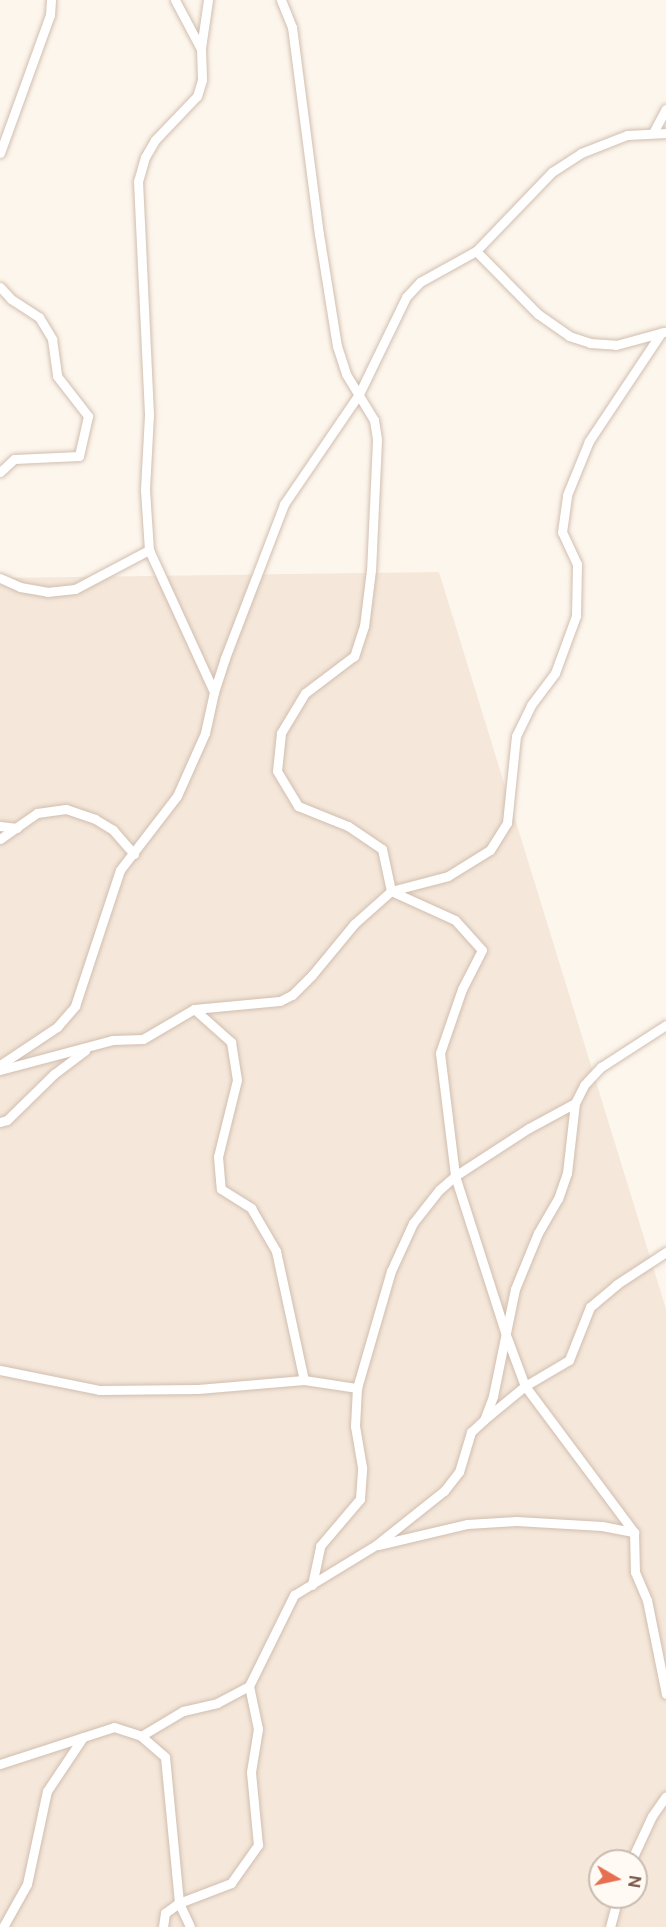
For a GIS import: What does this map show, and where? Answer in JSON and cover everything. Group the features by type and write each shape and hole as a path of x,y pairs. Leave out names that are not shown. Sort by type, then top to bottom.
{"street":[{"path":"0,153 50,15 51,0"},
{"path":"175,0 201,49"},
{"path":"208,0 201,49 202,80 197,96 155,140 145,157 138,181 149,415 146,490 149,550 214,692"},
{"path":"281,0 292,27 319,234 337,346 346,374 374,420 377,440 371,570 364,626 354,656 305,693 281,733 277,771 297,806 348,826 382,849 391,891"},
{"path":"653,133 666,109"},
{"path":"0,1065 57,1027 75,1006 111,890 120,870 177,796 205,733 214,692 284,504 359,394 406,297 420,282 476,251 552,172 581,153 627,135 666,133"},
{"path":"476,251 538,314 569,336 590,343 616,345 664,332"},
{"path":"0,287 11,299 39,317 52,339 57,376 88,416 79,456 14,459 0,472"},
{"path":"0,1070 113,1040 142,1039 194,1009 280,1001 292,995 312,975 354,924 391,891 448,876 490,850 507,823 516,736 531,705 555,673 576,615 577,564 562,532 567,495 589,441 664,332"},
{"path":"0,578 20,588 47,592 75,589 149,550"},
{"path":"0,839 37,813 66,809 95,819 113,830 134,854"},
{"path":"0,826 17,828"},
{"path":"391,891 454,920 482,950 462,989 440,1053 455,1176 506,1335 525,1386 634,1532 635,1572 647,1600 666,1694"},
{"path":"194,1009 231,1042 237,1080 218,1157 221,1189 251,1208 276,1251 304,1380"},
{"path":"484,1420 493,1396 515,1289 538,1233 558,1199 567,1173 575,1103 584,1085 601,1067 666,1025"},
{"path":"0,1122 7,1120 54,1074 88,1048"},
{"path":"312,1585 320,1546 360,1499 362,1467 355,1426 357,1388 391,1272 409,1233 439,1190 455,1176 529,1128 575,1103"},
{"path":"141,1736 183,1711 217,1703 249,1686 294,1595 376,1545 444,1491 459,1472 471,1432 525,1386 569,1360 590,1307 617,1284 666,1252"},
{"path":"0,1370 99,1390 198,1389 304,1380 357,1388"},
{"path":"376,1545 467,1524 516,1521 602,1526 634,1532"},
{"path":"163,1927 165,1913 179,1903 231,1883 258,1845 250,1772 258,1729 249,1686"},
{"path":"0,1764 114,1727 141,1736 165,1757 179,1903 190,1927"},
{"path":"3,1927 27,1884 47,1791 83,1737"},
{"path":"637,1849 652,1816 666,1796"},
{"path":"610,1927 615,1909"}],"shaded area":[{"path":"439,572 666,1309 666,1927 0,1927 0,578"}]}
